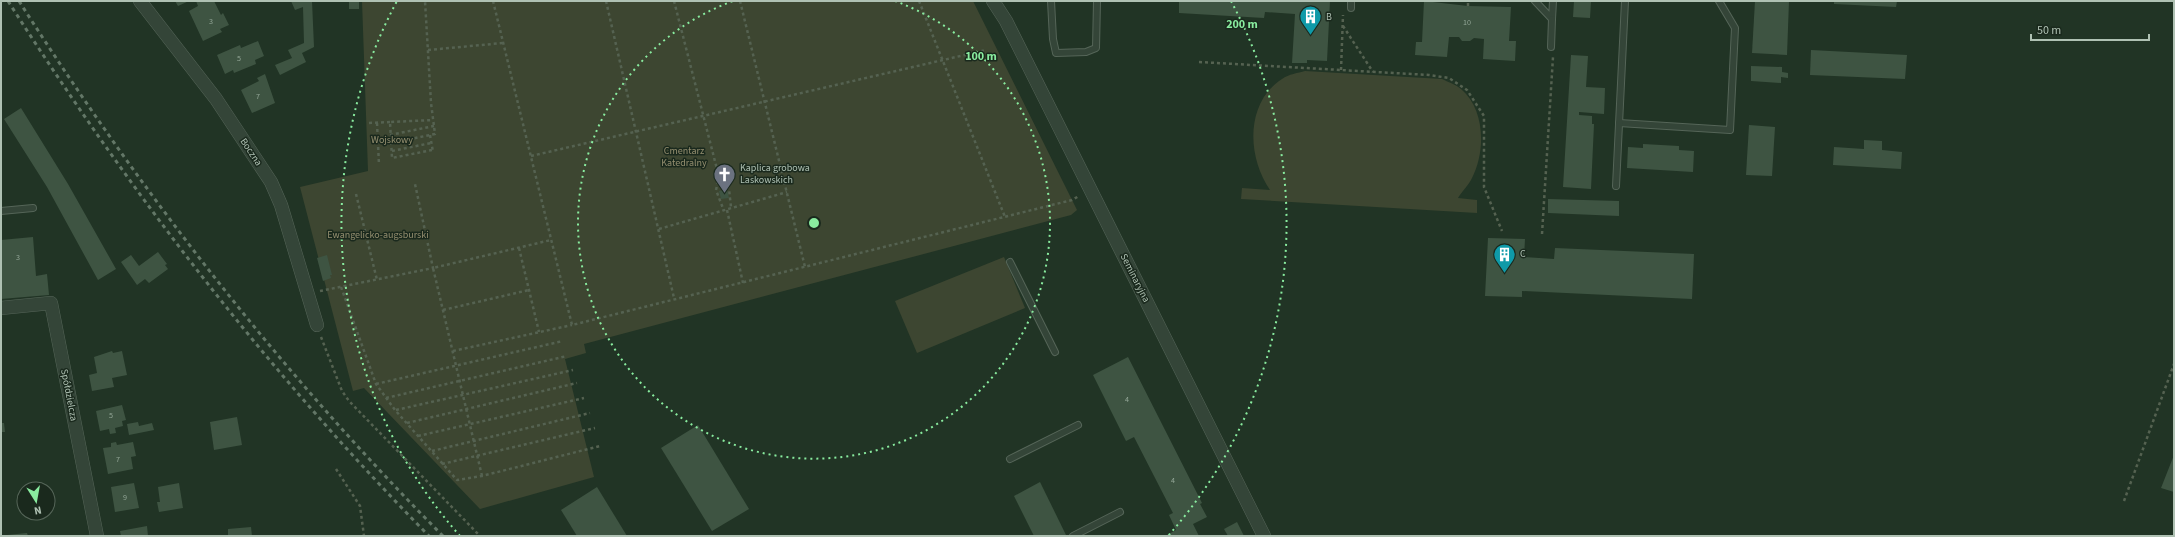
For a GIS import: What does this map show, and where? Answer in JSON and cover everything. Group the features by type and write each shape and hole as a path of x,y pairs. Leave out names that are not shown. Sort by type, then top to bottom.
{"street":[{"name":"Boczna","path":"140,1 216,99 271,182 281,206 317,325"},
{"name":"Seminaryjna","path":"993,1 1006,21 1264,536"},
{"name":"Seminaryjna","path":"1002,1 1006,21"},
{"name":"Spółdzielcza","path":"1,308 52,303 97,536"}],"lane":[{"path":"1051,1 1053,39 1056,53 1086,52 1096,48 1097,1"},
{"path":"1535,1 1552,19"},
{"path":"1551,47 1553,1"},
{"path":"1616,186 1625,1"},
{"path":"1620,123 1730,130 1735,28 1719,1"},
{"path":"1,211 34,208"},
{"path":"1010,262 1055,352"},
{"path":"1010,459 1078,425"},
{"path":"1073,536 1120,512"}],"path":[{"path":"391,143 435,134 425,1"},
{"path":"493,1 572,325"},
{"path":"606,1 637,131 674,298"},
{"path":"674,1 702,116 719,177 729,189 731,207"},
{"path":"740,1 805,267"},
{"path":"919,1 1005,217"},
{"path":"1468,1 1468,6"},
{"path":"1341,70 1343,13 1351,4"},
{"path":"1343,25 1372,72"},
{"path":"428,50 503,43"},
{"path":"1542,234 1554,53 1551,47"},
{"path":"532,156 986,50"},
{"path":"1199,62 1449,78 1467,90 1484,116 1484,187 1502,231"},
{"path":"369,123 433,120"},
{"path":"390,122 392,158 432,151 430,135"},
{"path":"377,123 380,165"},
{"path":"390,134 434,126"},
{"path":"392,151 431,143"},
{"path":"719,177 716,190 725,210 743,283"},
{"path":"415,184 452,351 482,476"},
{"path":"659,229 787,192"},
{"path":"356,194 376,280"},
{"path":"452,351 572,325 674,298 743,283 1072,200"},
{"path":"308,294 433,268 551,240"},
{"path":"519,248 539,332"},
{"path":"342,287 376,384 396,410 457,480 482,476 600,446"},
{"path":"443,310 529,290"},
{"path":"317,325 342,391 349,401 480,536"},
{"path":"376,384 563,341"},
{"path":"386,398 567,356"},
{"path":"2124,501 2174,364"},
{"path":"396,410 572,370"},
{"path":"407,423 577,383"},
{"path":"418,436 584,398"},
{"path":"432,451 590,414"},
{"path":"442,464 595,428"},
{"path":"336,470 360,506 364,536"}],"green space":[{"name":"Cmentarz Katedralny","path":"362,1 973,1 1077,210 1071,215 584,344 586,353 565,359 594,477 480,509 364,388 353,391 300,187 368,171"},
{"path":"1305,71 1442,79 1461,89 1469,97 1475,108 1479,119 1481,143 1477,167 1471,181 1458,198 1477,200 1477,213 1241,199 1242,188 1270,190 1262,177 1254,147 1256,116 1261,102 1270,89 1282,79"},
{"path":"1004,257 1025,308 917,353 895,301"}],"building":[{"path":"175,1 189,1 178,6"},
{"path":"196,1 214,1 221,15 223,13 229,25 220,29 222,32 203,41 189,11 198,6"},
{"path":"291,1 312,1 314,47 302,53 306,62 280,75 275,65 292,58 288,50 304,43 303,7 295,10"},
{"path":"349,1 359,1 359,9 349,9"},
{"path":"1179,1 1330,1 1327,61 1307,60 1307,63 1292,63 1295,14 1265,12 1264,18 1179,13"},
{"path":"1424,1 1468,6 1511,7 1509,41 1516,41 1515,61 1483,59 1484,39 1474,38 1470,41 1462,41 1459,37 1449,37 1447,57 1415,55 1416,42 1422,42"},
{"path":"1574,1 1591,1 1590,18 1573,17"},
{"path":"1755,1 1789,1 1787,55 1752,53"},
{"path":"1834,1 1897,1 1896,7 1834,4"},
{"path":"258,41 264,56 255,60 256,64 234,73 233,70 225,74 217,55 240,45 241,48"},
{"path":"1811,50 1907,55 1905,79 1810,75"},
{"path":"1571,55 1588,56 1586,87 1605,88 1604,114 1579,112 1579,115 1592,116 1592,124 1594,124 1591,189 1563,187"},
{"path":"1751,66 1782,67 1782,72 1788,73 1788,78 1781,77 1781,83 1751,81"},
{"path":"265,74 275,103 252,113 241,90 259,81 257,78"},
{"path":"21,108 68,184 116,269 98,280 47,187 4,119"},
{"path":"1749,125 1775,127 1772,176 1746,175"},
{"path":"1864,140 1882,141 1882,150 1902,152 1901,169 1833,165 1834,147 1864,149"},
{"path":"1643,144 1679,146 1679,150 1694,151 1693,172 1627,168 1628,147 1643,148"},
{"name":"Kaplica grobowa Laskowskich","path":"727,189 729,198 721,199 719,191"},
{"path":"1548,199 1619,201 1619,216 1548,213"},
{"path":"33,237 36,276 47,274 49,295 1,299 1,240"},
{"path":"1488,238 1525,239 1524,257 1554,259 1555,248 1694,254 1692,299 1522,291 1522,297 1485,296"},
{"path":"158,252 167,264 165,265 168,269 149,283 145,279 137,285 121,262 131,255 139,266"},
{"path":"327,255 332,275 330,275 331,278 323,281 317,258"},
{"path":"112,351 113,353 122,351 127,375 112,378 114,387 92,391 89,375 97,373 94,357"},
{"path":"1128,357 1202,503 1200,504 1207,517 1193,524 1199,536 1165,536 1176,530 1169,515 1173,513 1134,437 1126,441 1093,375"},
{"path":"122,405 126,420 122,421 123,426 115,428 116,433 110,434 109,429 100,431 96,411"},
{"path":"237,417 242,445 214,450 210,422"},
{"path":"138,422 139,426 152,423 154,430 129,435 127,424"},
{"path":"1,423 4,423 5,432 1,432"},
{"path":"698,425 749,509 712,531 661,448"},
{"path":"116,442 117,445 133,442 136,456 131,457 133,469 108,474 103,448 111,447 111,443"},
{"path":"2174,455 2174,492 2161,488"},
{"path":"1040,482 1066,535 1064,536 1034,536 1014,496"},
{"path":"134,483 139,508 115,512 111,487"},
{"path":"179,483 183,508 159,512 157,502 160,502 158,487"},
{"path":"597,487 627,536 577,536 561,510"},
{"path":"1237,522 1244,536 1228,536 1224,529"},
{"path":"147,526 148,536 121,536 120,531"},
{"path":"251,527 252,536 228,536 228,529"},
{"path":"27,533 28,536 7,536 7,535"}],"railway":[{"path":"8,1 103,143 205,280 258,346 313,410 370,474 429,536"},
{"path":"19,1 114,143 217,280 326,411 443,536"}],"place":[{"name":"B","path":"1311,36"},
{"name":"Kaplica grobowa Laskowskich","path":"724,194"},
{"name":"C","path":"1505,274"}],"park label":[{"name":"Wojskowy","path":"392,140"},
{"name":"Ewangelicko-augsburski","path":"378,235"}]}
